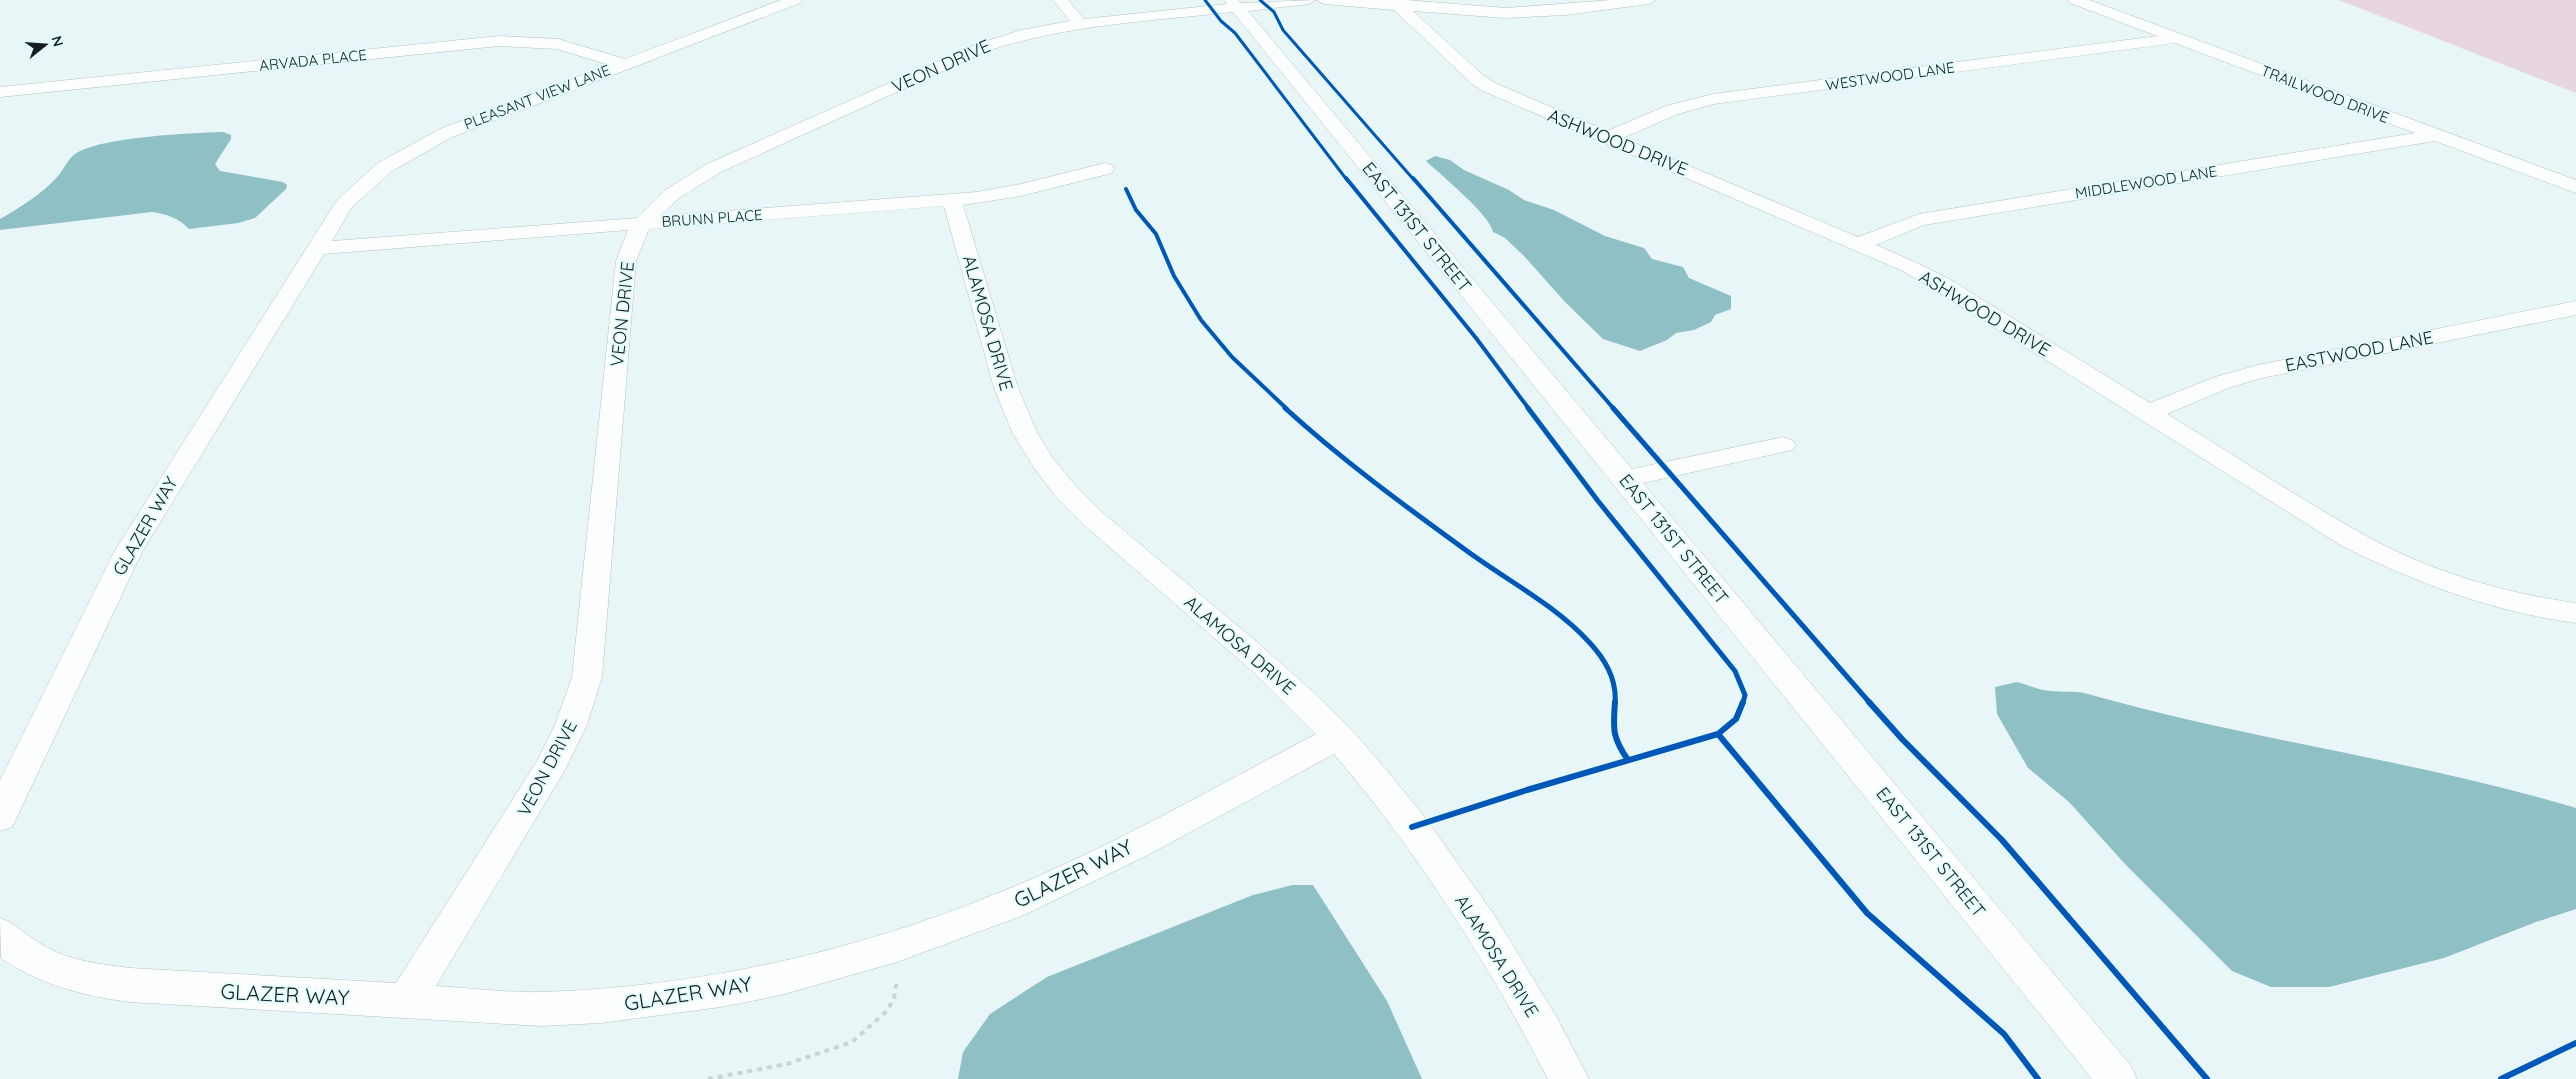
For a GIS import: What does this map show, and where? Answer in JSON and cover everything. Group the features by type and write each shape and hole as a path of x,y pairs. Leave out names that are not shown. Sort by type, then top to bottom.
{"street":[{"name":"PLEASANT VIEW LANE","path":"315,248 344,204 369,179 401,156 469,123 795,0"},
{"path":"1060,0 1080,24"},
{"name":"VEON DRIVE","path":"406,1001 547,775 571,728 580,701 587,677 626,261 629,246 645,222 664,200 700,175 738,156 980,48 1021,35 1080,24 1233,3 1309,0"},
{"path":"1324,0 1398,2 1506,13 1565,10 1649,0"},
{"name":"TRAILWOOD DRIVE","path":"2075,0 2576,187"},
{"name":"ASHWOOD DRIVE","path":"1398,2 1484,84 1514,99 1860,244 1941,284 2352,540 2398,562 2468,590 2540,609 2576,613"},
{"name":"EAST 131ST STREET","path":"1233,3 2117,1079"},
{"name":"WESTWOOD LANE","path":"1608,137 1672,110 1713,100 2176,38"},
{"name":"ARVADA PLACE","path":"0,92 500,41 558,44 623,64"},
{"name":"MIDDLEWOOD LANE","path":"1860,244 1919,220 2437,135"},
{"name":"BRUNN PLACE","path":"315,248 952,200 1006,193 1105,169"},
{"name":"ALAMOSA DRIVE","path":"952,200 1006,389 1018,420 1044,464 1095,521 1298,696 1338,737 1377,782 1442,869 1506,968 1569,1079"},
{"name":"GLAZER WAY","path":"0,818 28,754 128,552 315,248"},
{"name":"EASTWOOD LANE","path":"2147,413 2222,382 2258,372 2576,308"},
{"path":"1624,479 1783,445"},
{"name":"GLAZER WAY","path":"0,934 11,945 45,966 85,980 130,985 541,1009 628,1003 745,986 894,946 987,913 1056,884 1338,737"}],"path":[{"path":"708,1079 778,1066 839,1048 852,1042 876,1022 894,998 898,967 894,946"},
{"path":"839,1048 842,1056"}],"shaded area":[{"path":"2339,0 2576,0 2576,93"}],"water":[{"path":"223,132 231,135 231,139 215,164 220,171 283,182 287,185 286,189 255,218 238,223 189,229 172,217 152,212 0,230 0,219 23,205 52,183 75,154 87,148 146,137"},
{"path":"1435,156 1450,160 1464,170 1509,190 1524,200 1554,210 1605,236 1644,248 1652,259 1683,267 1689,278 1731,296 1731,309 1715,315 1711,322 1694,330 1676,333 1667,340 1640,351 1603,339 1566,303 1523,255 1505,238 1493,232 1490,225 1474,206 1426,161"},
{"path":"2017,682 2043,690 2083,693 2210,724 2455,776 2576,808 2576,909 2536,922 2444,958 2329,987 2271,987 2232,971 2125,864 2069,802 2028,768 1997,714 1995,687"},
{"path":"1292,885 1313,885 1387,1001 1422,1079 958,1079 963,1052 990,1014 1047,977 1253,895"}],"cycle path":[{"path":"1205,0 1221,21 1235,33 1379,221 1476,338 1598,501 1735,671 1745,695 1736,719 1718,734 1527,790 1412,827"},
{"path":"1260,0 1274,12 1283,30 1902,739 2002,840 2207,1079"},
{"path":"1126,189 1136,210 1156,234 1174,276 1201,320 1232,357 1258,383 1323,442 1468,552 1561,616 1590,643 1612,675 1616,691 1613,731 1617,744 1628,760"},
{"path":"1718,734 1867,913 1975,1006 2004,1034 2038,1079"},
{"path":"2501,1079 2576,1043"}]}
